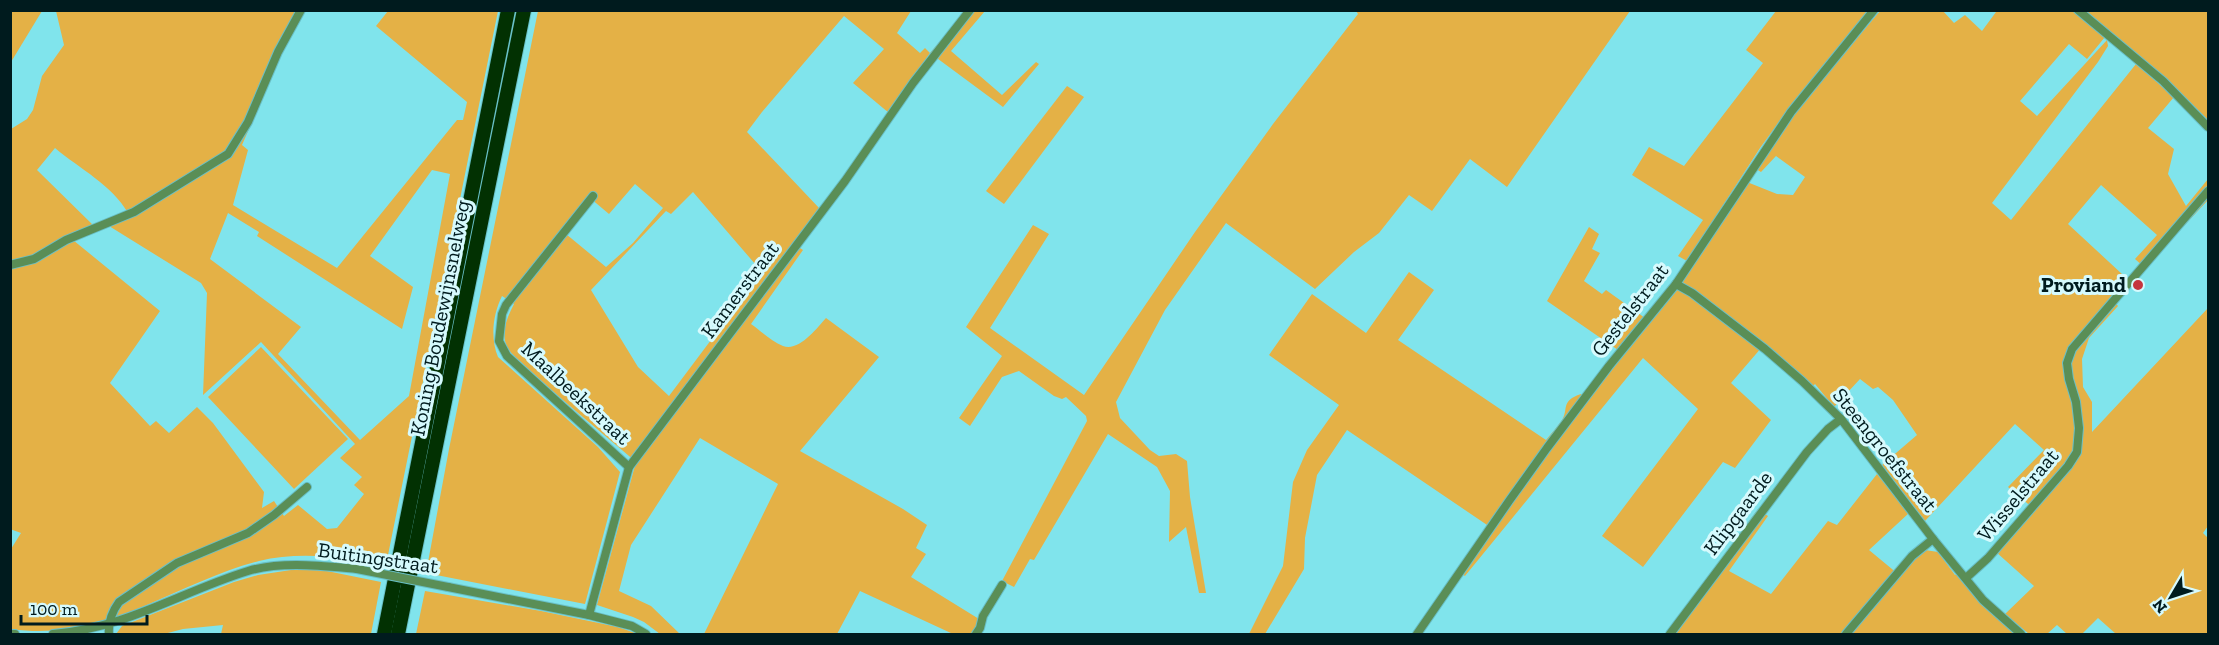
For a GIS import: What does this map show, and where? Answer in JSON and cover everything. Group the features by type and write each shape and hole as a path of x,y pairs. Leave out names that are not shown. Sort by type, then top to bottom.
{"highway":[{"name":"Koning Boudewijnsnelweg","path":"384,634 508,10"},
{"name":"Koning Boudewijnsnelweg","path":"398,634 524,10"}],"street":[{"path":"10,265 34,259 66,240 134,212 228,154 248,122 278,52 301,10"},
{"name":"Kamerstraat","path":"589,615 629,467 845,182 913,83 970,10"},
{"name":"Gestelstraat","path":"1417,634 1521,483 1609,366 1676,284 1791,112 1874,10"},
{"path":"2078,10 2163,81 2208,127"},
{"name":"Wisselstraat","path":"1966,578 1988,558 2068,466 2077,452 2079,428 2067,363 2072,349 2208,191"},
{"name":"Maalbeekstraat","path":"593,196 506,305 502,314 500,341 507,356 629,467"},
{"name":"Steengroefstraat","path":"1676,284 1692,292 1765,349 1841,419 1966,578 1998,615 2021,634"},
{"name":"Klipgaarde","path":"1670,634 1806,452 1841,419"},
{"path":"110,634 108,626 118,602 177,563 248,533 307,487"},
{"path":"1846,634 1906,561 1933,538"},
{"name":"Buitingstraat","path":"53,634 108,626 249,571 298,565 357,569 448,587 589,615 632,626 646,634"},
{"path":"976,634 983,616 1002,585"},
{"path":"10,634 15,634"}],"shaded area":[{"path":"10,11 42,11 11,62"},
{"path":"56,11 305,11 287,40 282,37 268,64 276,67 242,145 248,150 233,205 337,268 457,120 463,120 467,102 376,26 388,11 498,11 386,565 322,556 274,558 228,571 108,619 77,627 45,631 11,629 11,549 21,533 10,529 11,268 73,240 160,311 110,383 150,426 156,421 169,433 197,407 213,423 264,492 262,508 274,501 284,516 298,505 327,529 337,528 364,494 354,485 362,477 340,458 355,444 261,342 203,395 207,293 201,283 109,226 154,204 225,160 128,213 113,194 55,148 37,170 95,227 30,257 11,262 11,129 27,119 33,110 42,76 64,45","holes":["432,170 450,174 409,396 360,440 278,354 301,327 210,259 228,213 259,232 257,236 402,329 413,287 370,256"]},
{"path":"538,11 911,11 897,33 920,53 925,48 930,53 889,113 853,83 884,49 844,16 747,132 820,209 794,244 803,250 751,324 775,342 789,347 807,338 826,318 879,357 800,451 927,525 916,548 926,554 911,577 979,619 973,634 953,634 860,591 837,634 704,634 778,484 700,438 631,545 619,591 651,606 680,634 660,634 644,622 597,605 636,462 511,353 504,334 514,304 502,296 496,310 494,326 494,342 498,357 598,447 620,472 585,604 426,573","holes":["635,184 663,208 633,243 606,267 566,234 590,198 609,214","693,192 762,272 669,396 638,367 591,290 666,211 671,214"]},
{"path":"962,11 985,11 951,51 1002,95 1036,62 1039,64 1003,107 930,53 964,13"},
{"path":"1356,11 1630,11 1507,187 1470,159 1432,211 1409,195 1379,233 1354,252 1315,289 1226,223 1165,310 1116,402 1120,418 1150,450 1159,456 1176,454 1187,461 1190,497 1206,593 1199,593 1186,527 1169,542 1170,491 1157,467 1108,434 1034,560 1030,559 1014,587 1002,581 1087,421 1086,416 1066,397 1062,399 1054,396 1019,371 1002,377 970,426 959,418 1002,356 966,327 1033,225 1049,234 990,328 1084,395 1195,232 1273,124 1358,14"},
{"path":"1776,11 1869,11 1789,108 1760,148 1687,261 1678,256 1703,220 1632,175 1649,147 1684,166 1763,63 1746,50"},
{"path":"1880,11 1943,11 1954,23 1965,15 1982,31 1995,11 2074,11 2105,37 2087,59 2069,44 2020,101 2037,116 2107,40 2108,46 2098,62 1992,203 2011,220 2136,64 2174,97 2148,128 2174,149 2168,174 2186,206 2208,179 2208,200 2145,268 2135,259 2157,235 2101,185 2068,224 2122,274 2113,284 2122,293 2114,301 2118,306 2089,338 2082,359 2083,387 2092,402 2092,432 2208,308 2208,526 2203,533 2208,538 2208,634 2116,634 2098,618 2082,634 2067,634 2057,625 2047,634 2029,634 2005,614 2034,586 1996,552 2034,509 2008,487 2044,450 2015,424 1925,521 1882,465 1917,435 1893,400 1878,387 1873,389 1860,379 1834,407 1815,384 1812,387 1799,374 1762,347 1731,383 1771,420 1735,468 1723,462 1643,567 1602,536 1698,409 1643,358 1465,576 1462,574 1493,529 1347,430 1317,475 1305,538 1304,569 1265,634 1249,634 1283,566 1293,482 1307,450 1339,405 1269,355 1312,294 1366,333 1409,272 1434,290 1398,340 1546,440 1562,420 1570,399 1581,394 1588,399 1676,291 1747,182 1777,194 1793,195 1805,177 1776,156 1761,172 1756,169 1795,112"},
{"path":"2085,11 2208,11 2208,120 2167,80"},
{"path":"1067,86 1084,97 1004,204 986,191"},
{"path":"1589,227 1599,234 1592,249 1600,253 1584,281 1602,294 1606,290 1645,318 1618,350 1547,301"},
{"path":"261,347 348,439 294,489 208,397"},
{"path":"1877,474 1909,513 1869,550 1898,574 1925,550 1938,552 1955,575 1959,573 2019,634 1665,634 1758,509 1768,516 1729,571 1771,594 1828,521 1837,525"},
{"path":"291,570 322,570 381,582 371,634 221,634 223,625 183,629 164,634 116,634 122,626 234,582 258,575"},
{"path":"425,591 541,611 618,627 638,634 416,634"}],"place":[{"name":"Proviand","path":"2138,285"}]}
